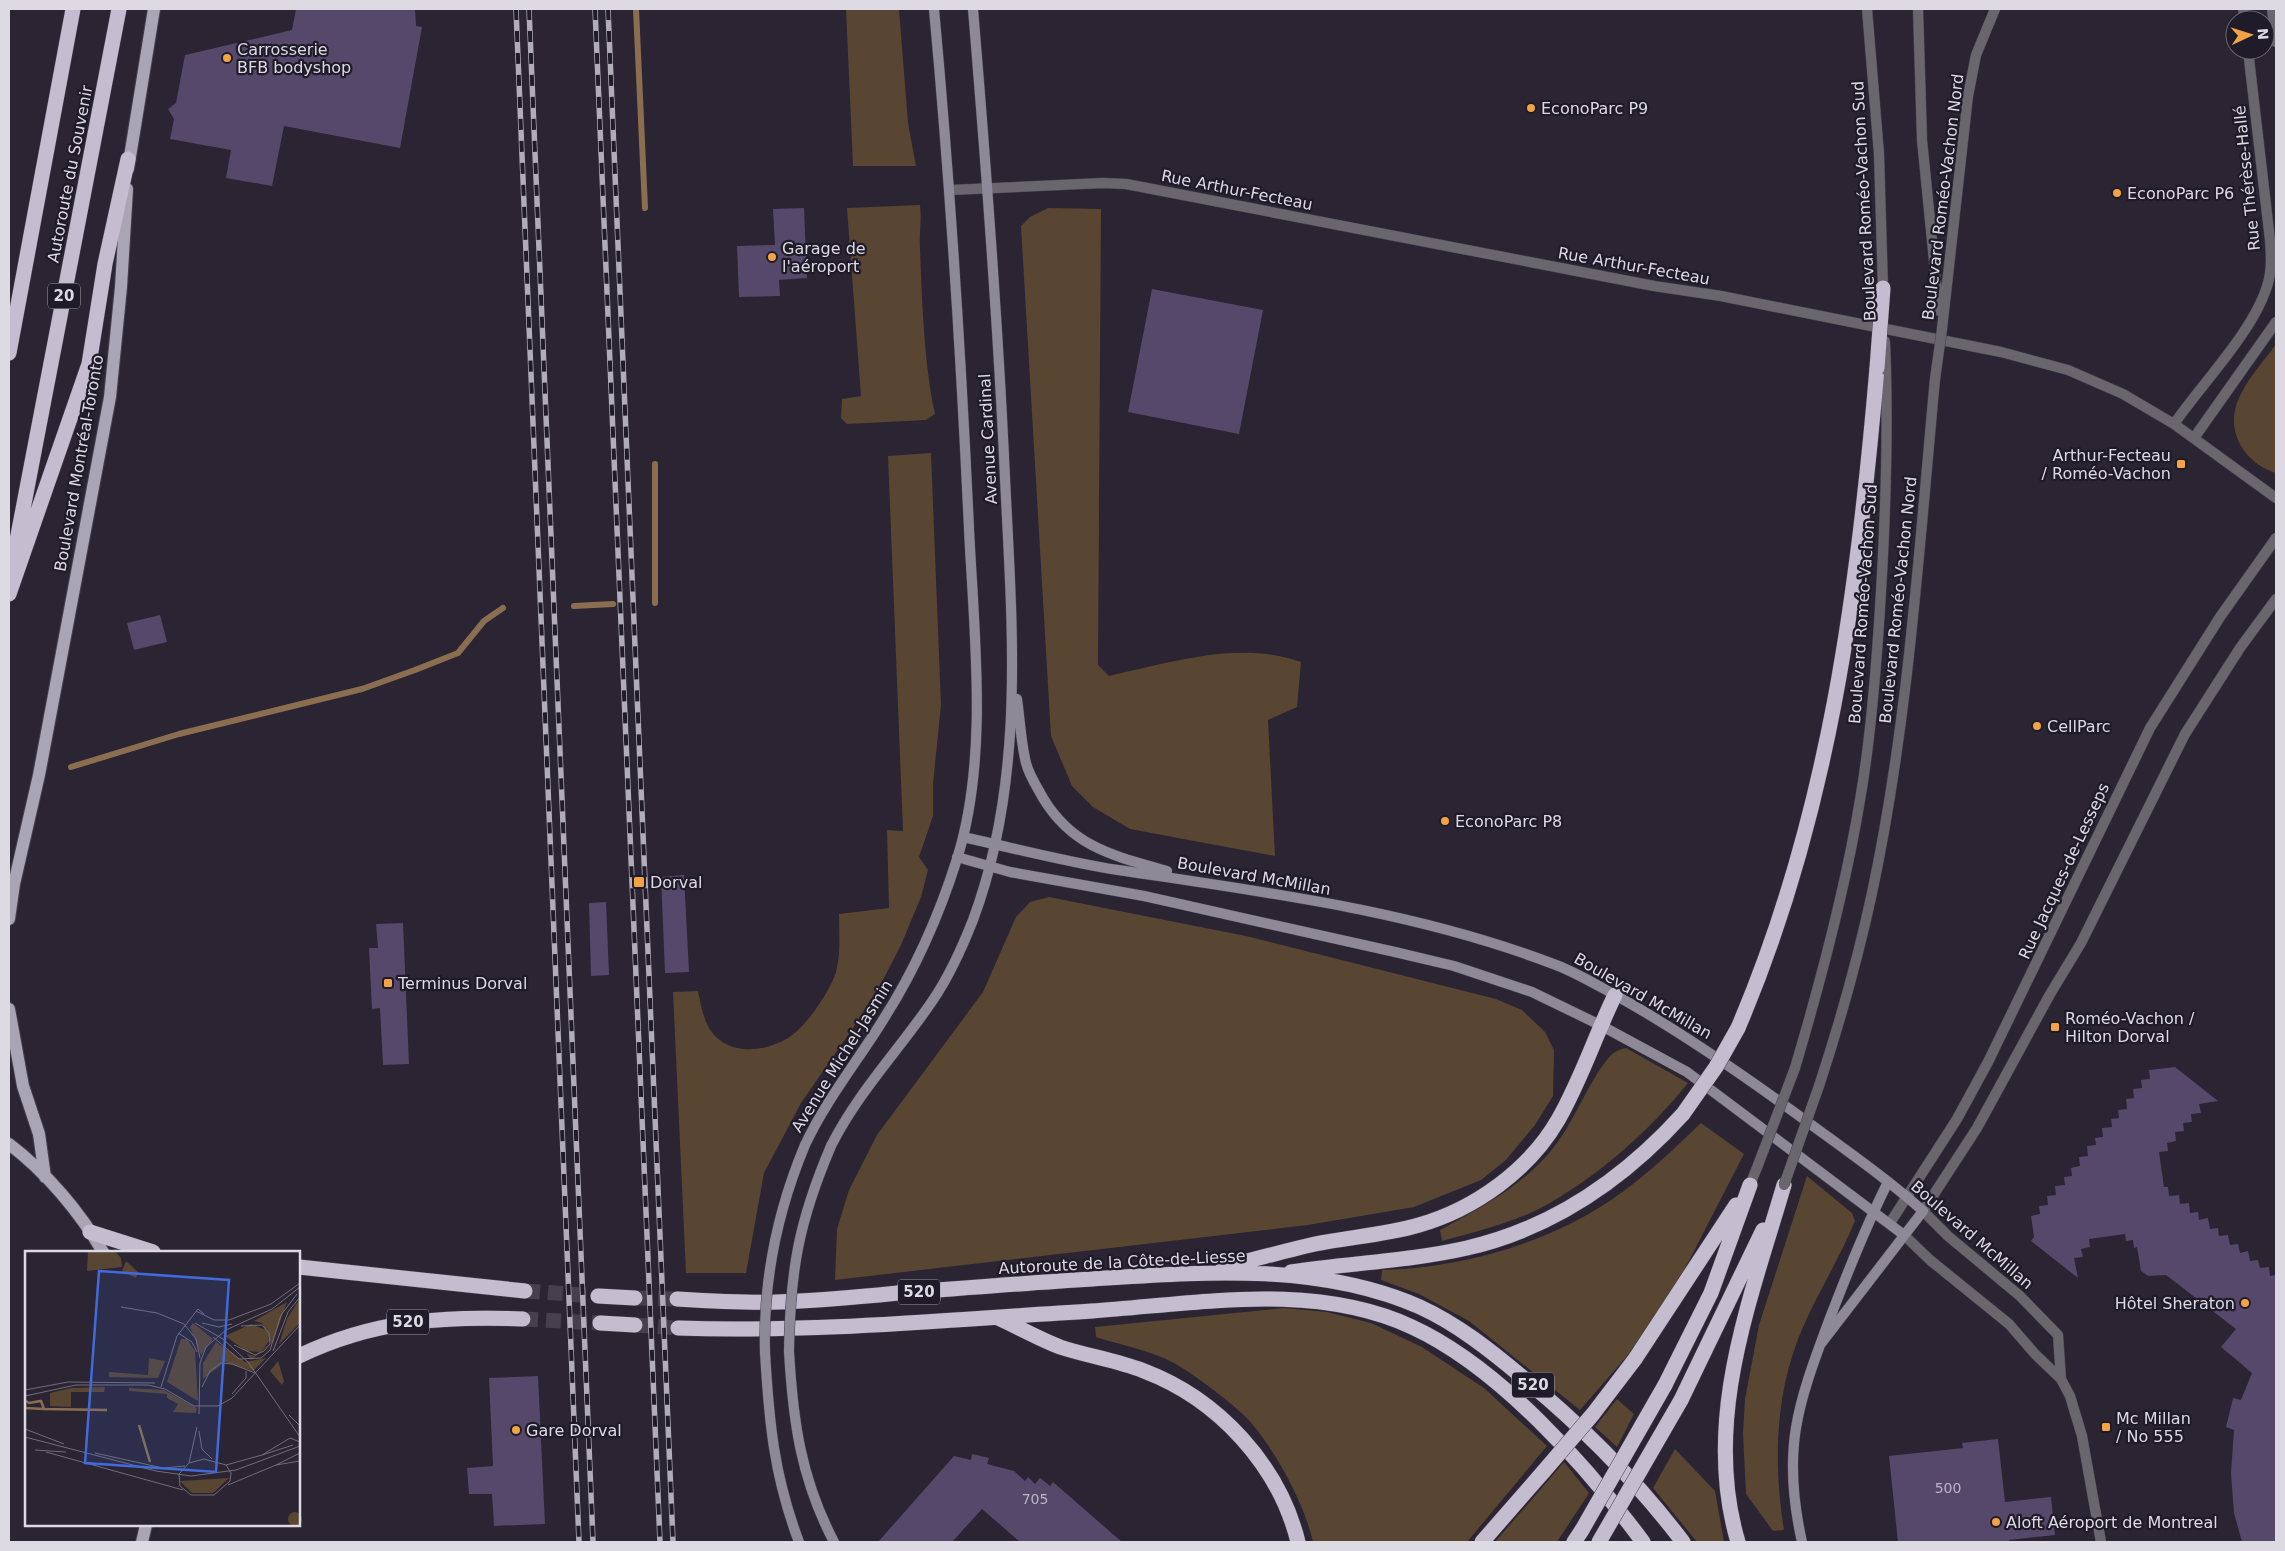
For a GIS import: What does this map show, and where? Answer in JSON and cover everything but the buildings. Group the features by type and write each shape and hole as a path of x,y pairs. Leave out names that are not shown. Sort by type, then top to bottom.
{"highway":[{"name":"Autoroute du Souvenir","path":"9,353 73,9"},
{"name":"Autoroute du Souvenir","path":"9,582 119,9"},
{"path":"9,594 89,364 105,264 128,159"},
{"path":"1277,1274 1446,1252 1520,1232 1566,1211 1606,1185 1652,1146 1683,1114 1716,1067 1738,1028 1788,894 1826,747 1841,670 1863,524 1882,369 1883,288"},
{"path":"1202,1272 1316,1244 1418,1225 1444,1216 1489,1191 1526,1161 1543,1142 1558,1120 1615,995"},
{"path":"1482,1542 1593,1414 1635,1359 1750,1185"},
{"path":"1578,1536 1665,1385 1711,1293 1750,1185"},
{"path":"1738,1542 1730,1513 1725,1466 1728,1393 1736,1350 1784,1186"},
{"path":"1599,1542 1681,1400 1784,1186"},
{"path":"90,1232 150,1251"},
{"path":"300,1267 524,1291"},
{"name":"Autoroute de la Côte-de-Liesse","path":"677,1300 778,1302 1202,1272 1277,1274 1363,1288 1435,1314 1472,1338 1540,1391 1599,1446 1650,1500 1683,1542"},
{"path":"598,1296 635,1298"},
{"name":"520","path":"678,1328 772,1329 1280,1300 1334,1304 1393,1319 1428,1335 1447,1347 1506,1392 1574,1458 1644,1542"},
{"path":"996,1317 1060,1347 1103,1357 1146,1372 1170,1383 1207,1407 1233,1428 1268,1472 1292,1522 1298,1542"},
{"name":"520","path":"300,1356 350,1336 402,1323 455,1318 523,1320"},
{"path":"600,1323 636,1325"}],"main road":[{"name":"Boulevard Montréal-Toronto","path":"9,919 14,884 39,775 110,397 121,288 128,159 154,9"},
{"name":"Avenue Cardinal","path":"934,9 950,190 976,673 976,730 963,837 957,857"},
{"name":"Avenue Cardinal","path":"973,9 988,188 1002,417 1014,677 1007,768 989,866"},
{"path":"1014,677 1026,764 1038,789 1058,820 1070,832 1102,851 1204,881"},
{"name":"Boulevard McMillan","path":"963,837 1115,869 1204,881 1362,910 1460,933 1559,966 1615,995 1714,1054 1888,1182 1923,1211"},
{"name":"Boulevard McMillan","path":"957,857 1010,872 1065,881 1284,926 1454,966 1532,992 1600,1025 1687,1072 1904,1235"},
{"name":"Avenue Michel-Jasmin","path":"799,1542 782,1493 772,1444 765,1352 765,1301 773,1244 782,1204 805,1145 834,1092 881,1024 908,980 938,911 957,857"},
{"path":"834,1542 814,1499 799,1450 792,1404 789,1351 790,1292 798,1240 810,1200 831,1146 851,1110 943,984 973,918 989,866"},
{"path":"9,1009 16,1054 26,1095 39,1134 45,1177"},
{"path":"9,1144 45,1177 90,1232 102,1251"},
{"path":"1802,1542 1793,1494 1793,1443 1798,1409 1856,1250 1888,1182"},
{"path":"1820,1345 1923,1211"},
{"path":"142,1542 146,1526"}],"street":[{"name":"Boulevard Roméo-Vachon Sud","path":"1867,9 1879,154 1883,288"},
{"path":"1918,9 1922,140 1941,298"},
{"name":"Boulevard Roméo-Vachon Nord","path":"1784,1186 1819,1086 1853,972 1872,893 1887,810 1912,620 1935,379 1942,329 1941,298 1962,134 1971,75 1982,39 1995,9"},
{"path":"2272,9 2276,42"},
{"name":"Rue Thérèse-Hallé","path":"2174,424 2242,334 2268,282 2270,240 2249,60"},
{"name":"Rue Arthur-Fecteau","path":"950,190 1103,183 1126,184 1635,282 1721,296 2031,359 2095,381 2139,402 2194,438 2276,498"},
{"path":"2194,438 2276,322"},
{"name":"Boulevard Roméo-Vachon Sud","path":"1750,1185 1794,1068 1822,973 1844,882 1861,798 1872,719 1884,543 1887,421 1882,369"},
{"name":"Rue Jacques-de-Lesseps","path":"1890,1223 1957,1119 1988,1062 2150,728 2220,617 2276,538"},
{"path":"1923,1211 1977,1128 2049,996 2081,944 2185,734 2235,656 2276,599"},
{"name":"Boulevard McMillan","path":"1923,1211 1948,1236 2020,1296 2058,1335 2061,1379"},
{"name":"Boulevard McMillan","path":"1904,1235 1930,1260 2009,1324 2035,1354 2061,1379 2070,1396 2082,1436 2101,1542"}],"shaded area":[{"path":"846,9 899,9 908,123 916,166 853,166"},
{"path":"920,205 924,331 928,374 935,414 926,420 847,424 841,418 842,399 861,396 847,208"},
{"path":"1048,208 1101,209 1098,665 1109,676 1180,660 1229,653 1254,653 1278,656 1301,662 1297,707 1268,720 1275,856 1130,829 1093,807 1072,786 1051,736 1021,226 1030,217"},
{"path":"2276,344 2276,473 2255,462 2246,453 2240,444 2234,422 2235,410 2242,391"},
{"path":"931,453 941,705 933,784 933,816 919,857 928,870 921,897 901,945 883,980 855,1025 801,1103 764,1173 746,1273 686,1273 673,992 698,991 708,1026 719,1040 730,1046 741,1049 753,1049 776,1044 787,1039 802,1027 830,987 839,958 839,914 889,908 887,830 903,831 888,456"},
{"path":"1049,897 1246,936 1496,999 1522,1010 1545,1032 1554,1050 1553,1096 1535,1125 1506,1160 1481,1180 1414,1207 1308,1225 835,1280 837,1229 849,1190 877,1135 983,992 1016,917 1030,902"},
{"path":"1626,1048 1688,1083 1658,1117 1625,1149 1570,1191 1524,1216 1442,1241 1440,1230 1495,1199 1543,1160 1568,1126 1603,1065 1615,1052"},
{"path":"1701,1123 1744,1154 1677,1284 1628,1355 1580,1410 1469,1321 1419,1294 1381,1280 1382,1270 1445,1264 1476,1258 1538,1238 1567,1225 1595,1210 1632,1185"},
{"path":"1807,1176 1852,1213 1855,1221 1803,1327 1787,1376 1782,1401 1778,1453 1778,1479 1784,1530 1773,1531 1746,1494 1743,1434 1745,1399 1759,1325"},
{"path":"1284,1308 1327,1312 1371,1323 1422,1347 1484,1388 1547,1446 1467,1542 1313,1542 1297,1496 1289,1480 1272,1451 1247,1418 1191,1373 1172,1362 1144,1351 1096,1337 1095,1327"},
{"path":"1617,1399 1634,1414 1617,1447 1595,1427"},
{"path":"1675,1449 1715,1491 1724,1542 1697,1542 1653,1488"},
{"path":"1564,1462 1589,1493 1557,1542 1495,1542"}],"waterway":[{"path":"636,9 645,208"},
{"path":"655,464 655,603"},
{"path":"574,606 613,604"},
{"path":"71,767 179,734 362,689 415,670 458,653 484,621 503,608"}],"tunnel":[{"path":"525,1291 598,1296"},
{"path":"635,1298 677,1299"},
{"path":"523,1319 600,1323"},
{"path":"635,1325 678,1328"}],"railway":[{"path":"516,9 579,1542"},
{"path":"529,9 593,1542"},
{"path":"595,9 660,1542"},
{"path":"608,9 673,1542"}],"place":[{"name":"Carrosserie BFB bodyshop","path":"227,58"},
{"name":"EconoParc P9","path":"1531,108"},
{"name":"EconoParc P6","path":"2117,193"},
{"name":"Garage de l'aéroport","path":"772,257"},
{"name":"Arthur-Fecteau / Roméo-Vachon","path":"2181,464"},
{"name":"CellParc","path":"2037,726"},
{"name":"EconoParc P8","path":"1445,821"},
{"name":"Dorval","path":"639,882"},
{"name":"Terminus Dorval","path":"388,983"},
{"name":"Roméo-Vachon / Hilton Dorval","path":"2055,1027"},
{"name":"Hôtel Sheraton","path":"2245,1303"},
{"name":"Mc Millan / No 555","path":"2106,1427"},
{"name":"Gare Dorval","path":"516,1430"},
{"name":"Aloft Aéroport de Montreal","path":"1996,1522"}]}
